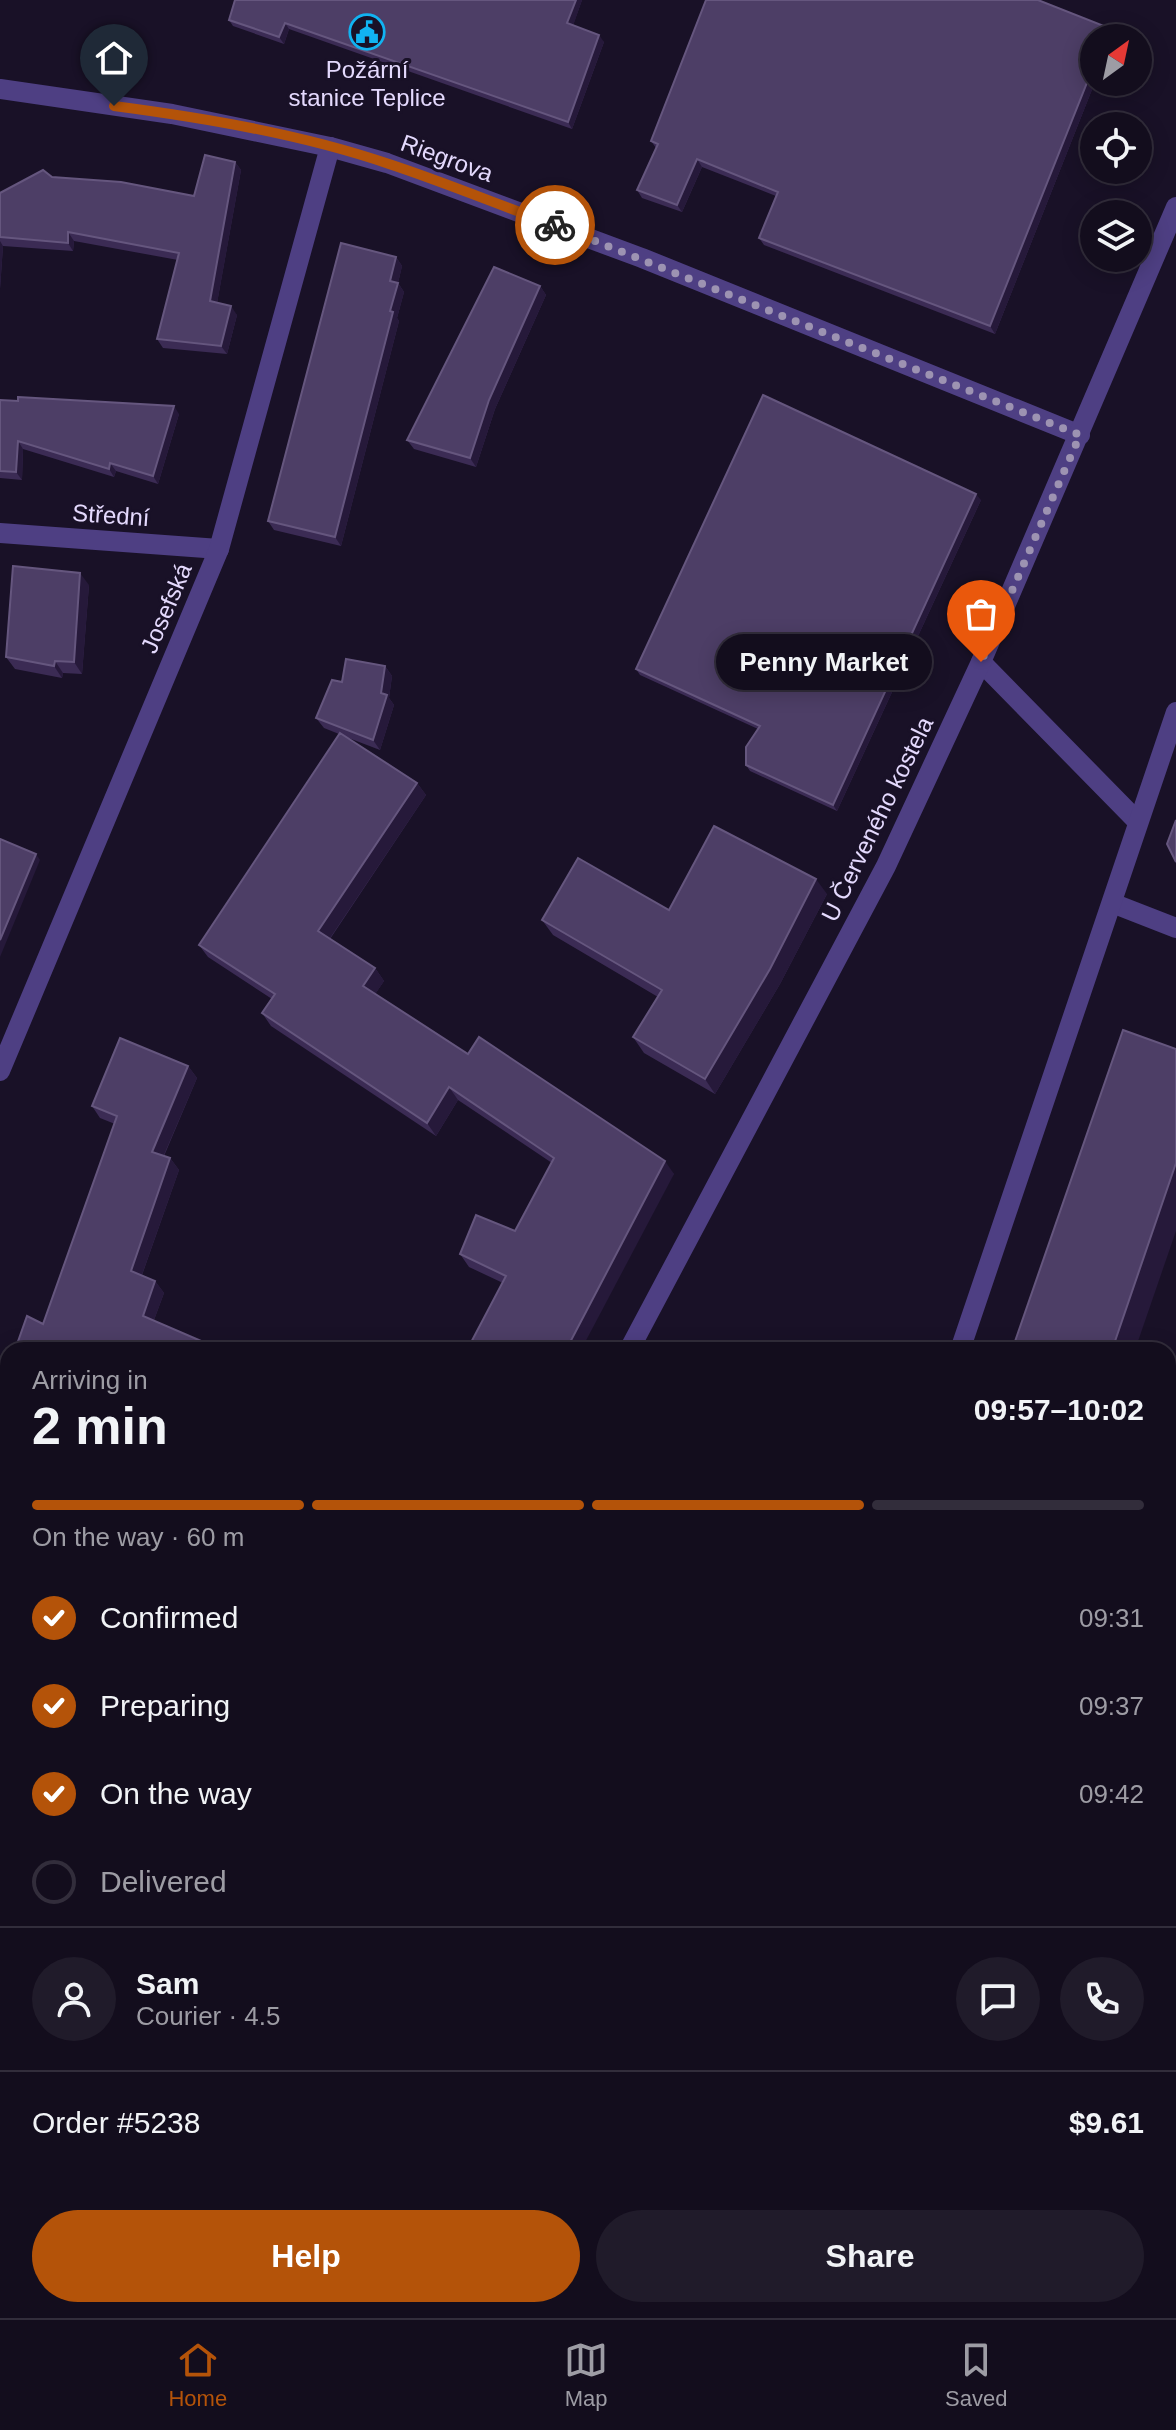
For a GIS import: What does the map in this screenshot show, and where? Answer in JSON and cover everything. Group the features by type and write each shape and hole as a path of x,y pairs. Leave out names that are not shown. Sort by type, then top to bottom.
{"street":[{"name":"Riegrova","path":"0,89 172,114 330,147 387,163 642,258 1080,435"},
{"name":"Josefská","path":"0,1071 219,549 330,147"},
{"name":"U Červeného kostela","path":"633,1342 886,866 981,662 1176,207"},
{"name":"Střední","path":"0,533 219,549"},
{"path":"981,662 1138,822"},
{"path":"963,1342 1176,712"},
{"path":"1112,903 1176,928"}],"building":[{"path":"235,0 576,0 567,23 599,35 568,122 285,23 279,37 229,20"},
{"path":"706,0 1038,0 1099,24 1080,24 1082,96 990,326 759,238 778,192 697,159 677,205 637,190 658,144 651,141"},
{"path":"205,155 235,162 210,301 231,306 221,346 157,339 179,253 68,232 68,243 0,237 0,193 43,170 52,177 121,182 194,196"},
{"path":"341,243 396,257 390,281 398,283 335,537 268,521"},
{"path":"494,267 540,286 489,400 470,458 407,440"},
{"path":"763,395 976,494 833,805 746,765 746,747 760,726 636,669"},
{"path":"18,397 174,406 153,476 110,463 109,469 18,441 16,472 0,471 0,400 18,401"},
{"path":"13,566 80,573 74,662 55,661 54,666 6,657"},
{"path":"346,659 385,666 381,693 387,695 373,740 316,718 332,680 342,682"},
{"path":"340,733 417,783 318,931 375,968 363,986 468,1054 479,1037 665,1161 570,1342 471,1342 506,1276 460,1254 476,1215 515,1231 554,1158 449,1087 427,1123 262,1013 275,994 199,945"},
{"path":"1176,820 1176,862 1167,844"},
{"path":"714,826 816,879 770,969 705,1079 633,1037 662,990 542,920 578,858 669,910"},
{"path":"0,839 36,854 0,940"},
{"path":"1123,1030 1176,1049 1176,1163 1115,1342 1015,1342"},
{"path":"120,1038 188,1066 152,1152 170,1158 131,1271 155,1281 143,1316 203,1342 18,1342 27,1316 43,1324 117,1116 92,1106"}],"way so far":[{"path":"555,225 1080,435 981,662"}],"place":[{"name":"Požární stanice Teplice","path":"367,32"},
{"name":"Penny Market","path":"981,662"}],"route":[{"path":"114,106 172,114 330,147 387,163 555,225"}]}
